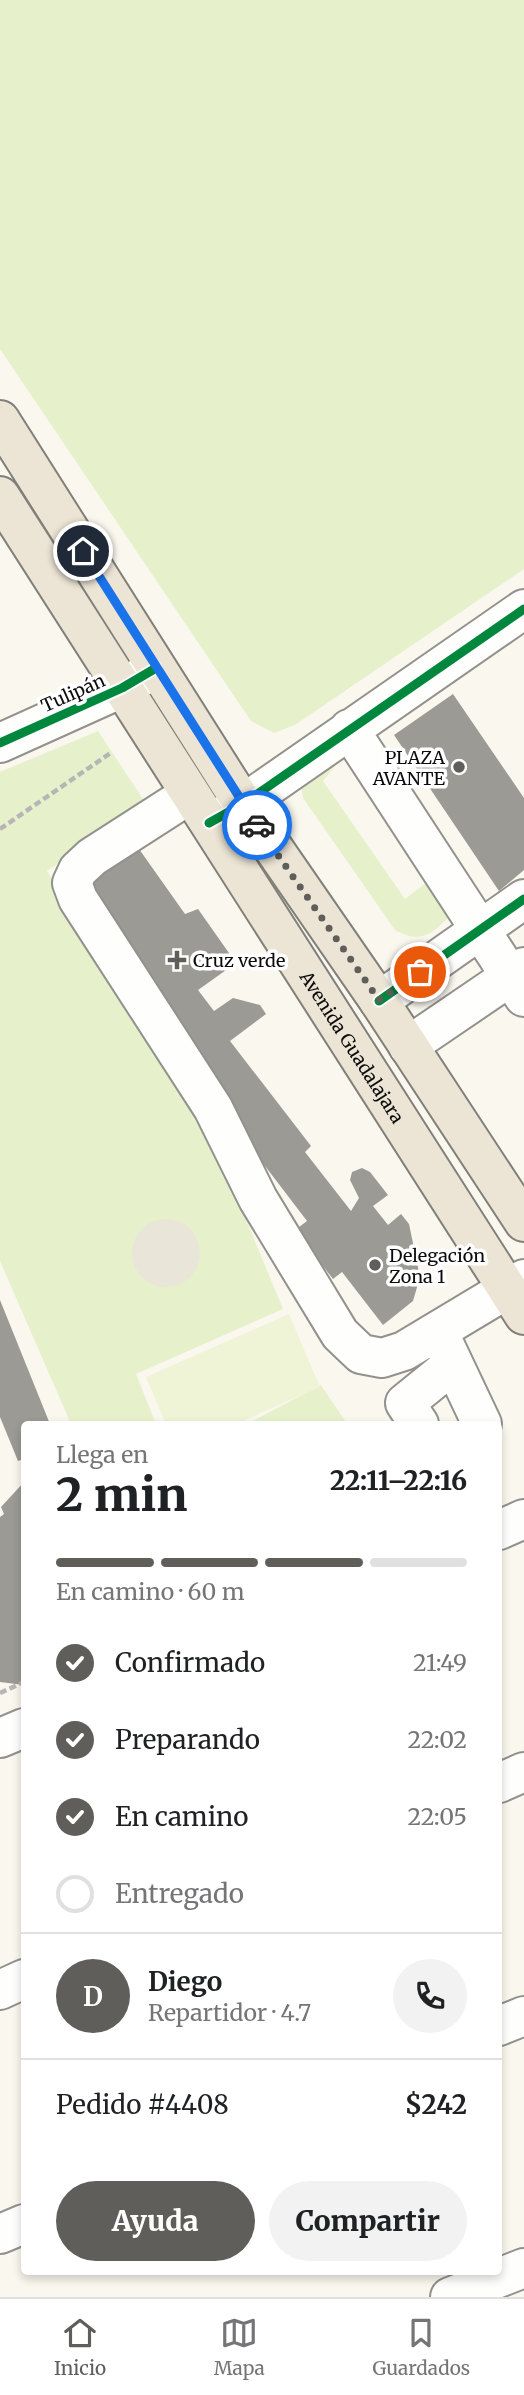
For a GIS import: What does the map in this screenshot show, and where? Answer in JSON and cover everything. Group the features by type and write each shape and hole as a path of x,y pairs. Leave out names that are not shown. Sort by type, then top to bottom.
{"main road":[{"path":"0,420 243,803 379,1000 524,1222"},
{"name":"Avenida Guadalajara","path":"0,497 390,1104 518,1294"}],"street":[{"path":"0,497 38,480"},
{"path":"445,1348 404,1351 382,1358 361,1354 340,1335 258,1199 213,1108 78,899 72,883 78,870 92,857 199,809 243,803 524,609"},
{"name":"Tulipán","path":"0,743 122,688 156,668"},
{"path":"349,729 480,930 519,980 417,1061 390,1104"},
{"path":"379,1000 524,900"},
{"path":"417,1421 405,1403 445,1348 518,1294"},
{"path":"445,1348 481,1421"},
{"path":"502,1529 524,1519"},
{"path":"0,1738 21,1729"},
{"path":"502,1782 524,1773"},
{"path":"0,1990 21,1980"},
{"path":"502,2025 524,2016"},
{"path":"0,2234 21,2225"},
{"path":"450,2297 524,2268"},
{"path":"434,2275 444,2297"}],"path":[{"path":"0,829 112,752"},
{"path":"0,1693 21,1683"}],"green space":[{"path":"0,0 524,0 524,569 295,725 274,733 251,721 0,349"},
{"path":"98,731 147,805 47,871 217,1149 283,1309 136,1374 155,1421 70,1421 0,1261 0,772"},
{"path":"327,752 338,762 323,781 405,899 426,883 450,916 431,932 419,937 395,930 303,798 301,785"},
{"path":"289,1314 320,1387 243,1421 165,1421 146,1377"},
{"path":"321,1385 345,1421 253,1421"}],"shaded area":[{"path":"159,1219 173,1219 185,1224 195,1234 200,1253 195,1272 185,1282 173,1287 159,1287 147,1282 137,1272 132,1260 132,1246 137,1234 147,1224"}],"building":[{"name":"PLAZA AVANTE","path":"453,694 524,798 524,870 499,891 394,735"},
{"path":"139,849 185,914 198,909 236,963 198,990 214,1011 233,998 260,1005 266,1014 230,1041 311,1146 305,1152 351,1211 359,1198 350,1180 352,1172 362,1168 370,1172 388,1195 373,1206 388,1225 401,1214 409,1224 420,1277 413,1301 383,1325 342,1272 333,1279 295,1230 307,1221 233,1124 82,886"},
{"path":"0,1300 49,1421 21,1421 21,1460 18,1461 0,1417"},
{"path":"21,1485 21,1685 0,1682 0,1517 4,1514 1,1507"}],"cycle path":[{"path":"209,823 243,804 524,609"},
{"path":"0,743 122,688 156,668"},
{"path":"379,1001 524,899"}],"way so far":[{"path":"257,825 379,1000 420,972"}],"place":[{"name":"PLAZA AVANTE","path":"459,767"},
{"name":"Cruz verde","path":"177,960"},
{"name":"Delegación Zona 1","path":"375,1265"}],"route":[{"path":"83,551 257,825"}]}
